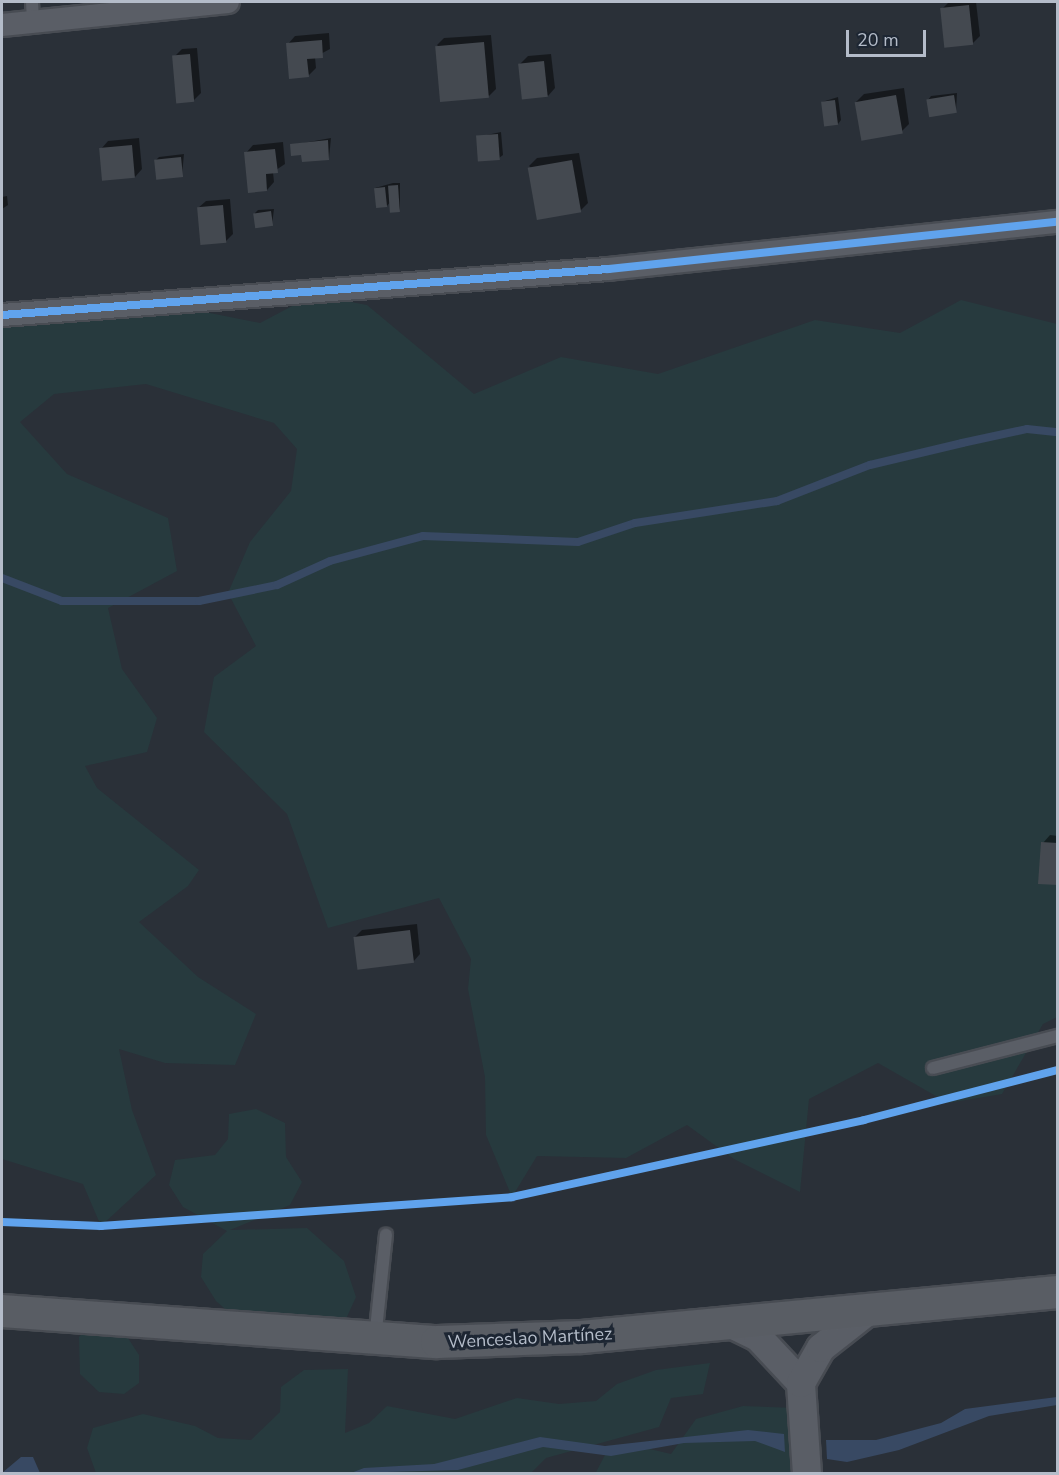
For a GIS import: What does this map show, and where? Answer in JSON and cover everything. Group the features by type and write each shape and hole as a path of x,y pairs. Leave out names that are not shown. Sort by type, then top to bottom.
{"main road":[{"name":"Wenceslao Martínez","path":"2,1311 375,1341 582,1337 1058,1293"}],"street":[{"path":"2,25 33,11 228,2"},
{"path":"2,315 608,269 1058,222"},
{"path":"807,1473 801,1383 821,1348 868,1311"},
{"path":"729,1323 759,1337 801,1383"}],"lane":[{"path":"933,1068 1058,1036"},
{"path":"375,1341 386,1235"}],"green space":[{"path":"313,295 367,305 474,394 561,357 658,374 815,320 900,333 961,300 1057,324 1057,1017 1043,1024 1002,1094 948,1103 878,1063 809,1099 800,1192 734,1159 687,1125 626,1158 537,1156 512,1197 486,1135 485,1077 468,989 471,959 439,898 328,928 287,814 204,732 214,677 256,646 228,593 250,542 291,491 297,449 274,423 146,384 54,394 20,422 67,474 168,518 177,571 108,608 122,669 157,718 147,752 85,766 97,788 199,870 188,886 139,922 198,977 256,1014 235,1065 165,1063 119,1049 132,1110 156,1175 101,1226 83,1184 2,1159 2,321 140,299 260,323"},
{"path":"256,1109 285,1123 286,1157 302,1182 290,1205 230,1230 307,1228 344,1261 356,1297 340,1332 248,1329 216,1301 201,1277 203,1254 227,1231 183,1207 169,1185 175,1160 215,1155 228,1139 229,1114"},
{"path":"86,1330 126,1335 139,1355 139,1383 124,1394 99,1392 80,1374 79,1337"},
{"path":"710,1363 703,1394 671,1398 659,1427 546,1458 531,1473 96,1473 87,1448 93,1428 143,1414 195,1426 218,1438 251,1440 280,1412 281,1387 304,1370 348,1369 345,1433 369,1423 387,1406 455,1419 517,1398 559,1404 596,1401 617,1384 656,1370"},
{"path":"743,1406 795,1408 819,1474 595,1474 605,1455 637,1446 671,1454 696,1419"}],"water":[{"path":"1057,1397 1057,1405 989,1416 899,1450 847,1462 827,1459 826,1440 876,1440 941,1423 965,1409"},
{"path":"748,1430 784,1434 785,1452 755,1441 684,1443 611,1456 543,1447 458,1470 351,1473 364,1468 434,1464 540,1437 605,1446"},
{"path":"21,1457 33,1457 40,1473 2,1473"}],"building":[{"path":"969,5 973,45 944,48 940,8"},
{"path":"322,40 323,58 307,59 309,77 289,79 286,43"},
{"path":"484,42 489,98 440,102 435,46"},
{"path":"190,54 194,102 176,103 172,56"},
{"path":"544,61 548,97 522,100 518,64"},
{"path":"896,95 903,133 861,141 855,102"},
{"path":"954,95 957,113 929,117 926,99"},
{"path":"835,100 838,125 824,127 821,102"},
{"path":"498,134 500,160 478,161 476,136"},
{"path":"328,140 329,160 302,162 301,155 291,156 290,144"},
{"path":"132,145 135,178 102,181 99,148"},
{"path":"275,149 278,173 266,174 267,191 248,193 244,152"},
{"path":"181,157 183,177 156,180 154,160"},
{"path":"572,160 581,212 537,220 528,168"},
{"path":"398,185 400,212 390,213 388,186"},
{"path":"385,187 387,207 376,208 374,188"},
{"path":"223,205 226,243 200,245 197,207"},
{"path":"271,211 273,226 255,228 253,214"},
{"path":"1041,842 1058,843 1058,885 1038,884"},
{"path":"410,930 414,963 357,970 353,937"}],"waterway":[{"path":"2,578 62,601 199,601 277,585 330,561 423,536 578,542 635,523 777,501 870,465 962,443 1027,429 1058,432"}],"cycle path":[{"path":"2,315 608,269 1058,222"},
{"path":"2,1222 101,1226 512,1197 864,1120 1058,1070"}]}
